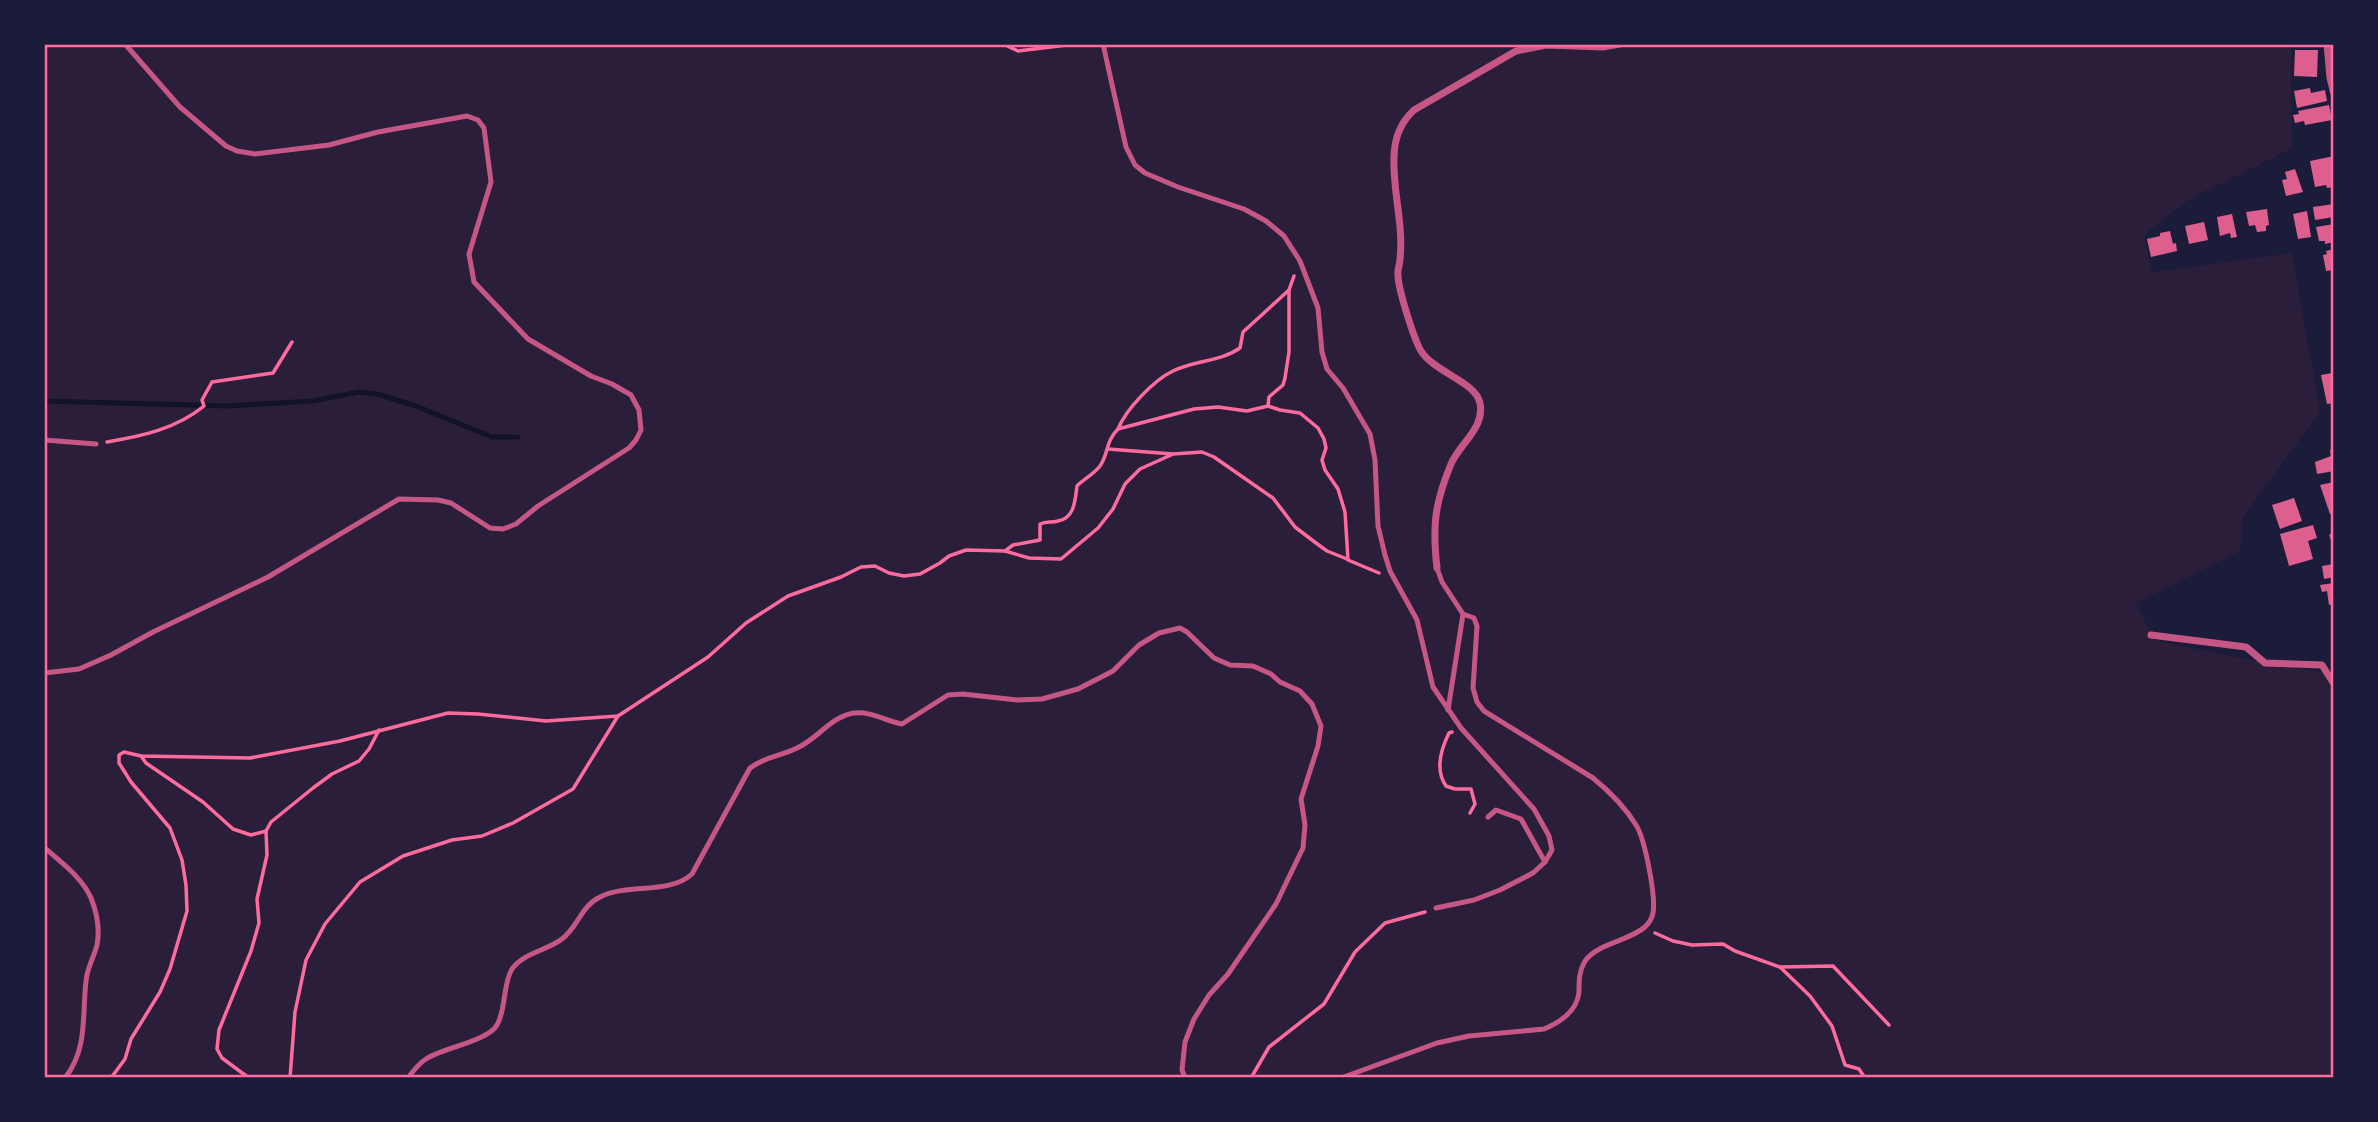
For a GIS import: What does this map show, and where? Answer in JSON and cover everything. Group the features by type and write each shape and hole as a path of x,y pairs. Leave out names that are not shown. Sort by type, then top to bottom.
{"street":[{"path":"1437,568 1434,521 1440,495 1453,460 1478,426 1480,400 1473,389 1433,366 1420,350 1406,308 1397,274 1400,261 1400,230 1394,157 1398,135 1403,121 1414,110 1516,51 1546,45 1603,47 1620,44"},
{"path":"2327,44 2334,94"},
{"path":"2151,635 2246,647 2265,663 2322,665 2334,684"}],"lane":[{"path":"44,673 79,668 111,655 268,577 399,499 451,503 490,528 503,529 516,524 538,506 629,448 641,430 639,410 631,395 590,376 528,339 474,282 469,254 491,182 484,128 478,120 467,116 378,132 329,145 254,154 237,151 226,146 180,107 125,44"},
{"path":"1103,44 1126,147 1135,165 1145,173 1244,209 1266,221 1284,236 1300,261 1318,308 1322,352 1327,369 1343,388 1370,434 1375,460 1378,526 1390,571 1417,620 1433,687 1461,729 1510,780 1543,822 1552,850 1545,862 1533,873 1474,900 1436,908"},
{"path":"44,440 96,444"},
{"path":"1342,1078 1437,1044 1469,1036 1552,1026 1572,1011 1578,995 1578,978 1588,958 1644,928 1651,920 1653,906 1645,849 1637,826 1609,791 1593,778 1484,711 1477,702 1473,688 1473,671 1477,653 1477,626 1474,618 1463,614 1442,582 1437,568"},
{"path":"1448,710 1463,614"},
{"path":"408,1078 418,1064 428,1057 488,1035 497,1026 512,969 525,958 555,944 570,933 586,906 617,890 652,888 686,879 692,874 750,768 765,758 783,755 801,747 840,717 854,713 869,714 902,724 948,695 1042,699 1078,689 1113,671 1139,645 1159,633 1180,628 1214,658 1230,665 1253,666 1300,691 1312,704 1321,726 1318,746 1301,799 1305,825 1303,848 1276,904 1194,1019 1185,1042 1182,1070 1185,1078"},
{"path":"1488,817 1496,810 1521,819 1545,862"},
{"path":"44,847 77,877 90,895 98,921 97,943 86,977 83,1044 65,1078"}],"path":[{"path":"1003,44 1018,51 1076,44"},
{"path":"1268,406 1269,397 1283,385 1285,378 1289,352 1289,290 1300,261"},
{"path":"1005,551 1013,545 1040,540 1040,524 1044,521 1057,522 1067,518 1073,509 1077,486 1099,468 1108,449 1109,438 1118,429 1123,417 1163,378 1175,370 1220,358 1240,348 1243,332 1289,290"},
{"path":"96,444 139,437 187,420 204,406 202,400 212,383 273,373 292,342"},
{"path":"1118,429 1194,409 1217,407 1247,411 1268,406 1280,411 1300,413 1318,428 1324,439 1326,448 1322,460 1325,470 1338,489 1345,513 1348,560"},
{"path":"1108,449 1173,454 1202,453 1214,457 1273,498 1295,527 1327,551 1374,572 1390,571"},
{"path":"290,1078 295,1012 306,960 325,924 360,882 403,856 452,840 482,836 513,823 573,789 618,716 708,657 746,623 788,596 861,567 875,566 889,573 905,576 920,574 949,556 966,550 1005,551 1029,558 1061,559 1098,528 1125,484 1140,469 1173,454"},
{"path":"110,1078 125,1059 131,1039 160,992 170,969 187,911 182,860 170,828 131,782 119,763 119,755 124,752 141,755 250,758 340,741 448,713 546,721 618,716"},
{"path":"1461,729 1449,733 1441,748 1440,772 1446,786 1471,789 1475,804 1471,813"},
{"path":"249,1078 222,1058 217,1049 219,1030 251,951 259,923 257,900 267,855 266,831 271,822 313,788 332,774 359,761 379,730"},
{"path":"141,755 146,763 203,802 233,829 251,835 266,831"},
{"path":"1251,1078 1269,1047 1324,1004 1355,952 1385,922 1436,908"},
{"path":"1644,928 1674,941 1692,945 1723,944 1780,967 1833,966 1889,1025"},
{"path":"1780,967 1810,996 1832,1026 1845,1065 1859,1069 1865,1078"}],"shaded area":[{"path":"44,44 2291,44 2292,148 2191,198 2144,235 2152,272 2292,253 2320,412 2243,517 2240,551 2136,603 2154,640 2327,673 2334,682 2334,1078 44,1078"}],"building":[{"path":"2295,50 2318,50 2317,77 2294,76"},
{"path":"2310,88 2311,93 2325,90 2327,101 2297,108 2294,91"},
{"path":"2329,105 2332,120 2305,125 2304,121 2295,123 2293,115 2299,114 2298,111"},
{"path":"2334,156 2334,187 2315,187 2310,161"},
{"path":"2295,169 2303,192 2286,196 2282,180 2287,179 2285,172"},
{"path":"2334,204 2334,217 2315,220 2313,207"},
{"path":"2267,209 2269,225 2266,226 2266,231 2257,232 2255,225 2249,226 2246,212"},
{"path":"2307,211 2311,237 2298,239 2293,214"},
{"path":"2232,214 2237,237 2231,238 2230,233 2220,236 2217,217"},
{"path":"2204,222 2208,240 2189,244 2185,226"},
{"path":"2334,224 2334,242 2325,244 2325,241 2319,241 2316,227"},
{"path":"2170,231 2177,251 2151,257 2147,239"},
{"path":"2334,249 2334,270 2326,271 2323,255"},
{"path":"2334,369 2334,403 2327,404 2321,375 2332,373 2331,370"},
{"path":"2334,449 2334,471 2317,474 2315,462 2331,456 2330,450"},
{"path":"2334,482 2334,517 2330,514 2320,485"},
{"path":"2294,498 2302,521 2280,529 2272,505"},
{"path":"2313,525 2317,538 2308,541 2313,559 2289,566 2280,534"},
{"path":"2334,564 2334,577 2324,579 2322,566"},
{"path":"2334,583 2334,604 2329,605 2327,591 2322,592 2320,585"}],"waterway":[{"path":"44,401 228,406 313,401 359,392 377,394 416,406 492,437 518,437"}]}
